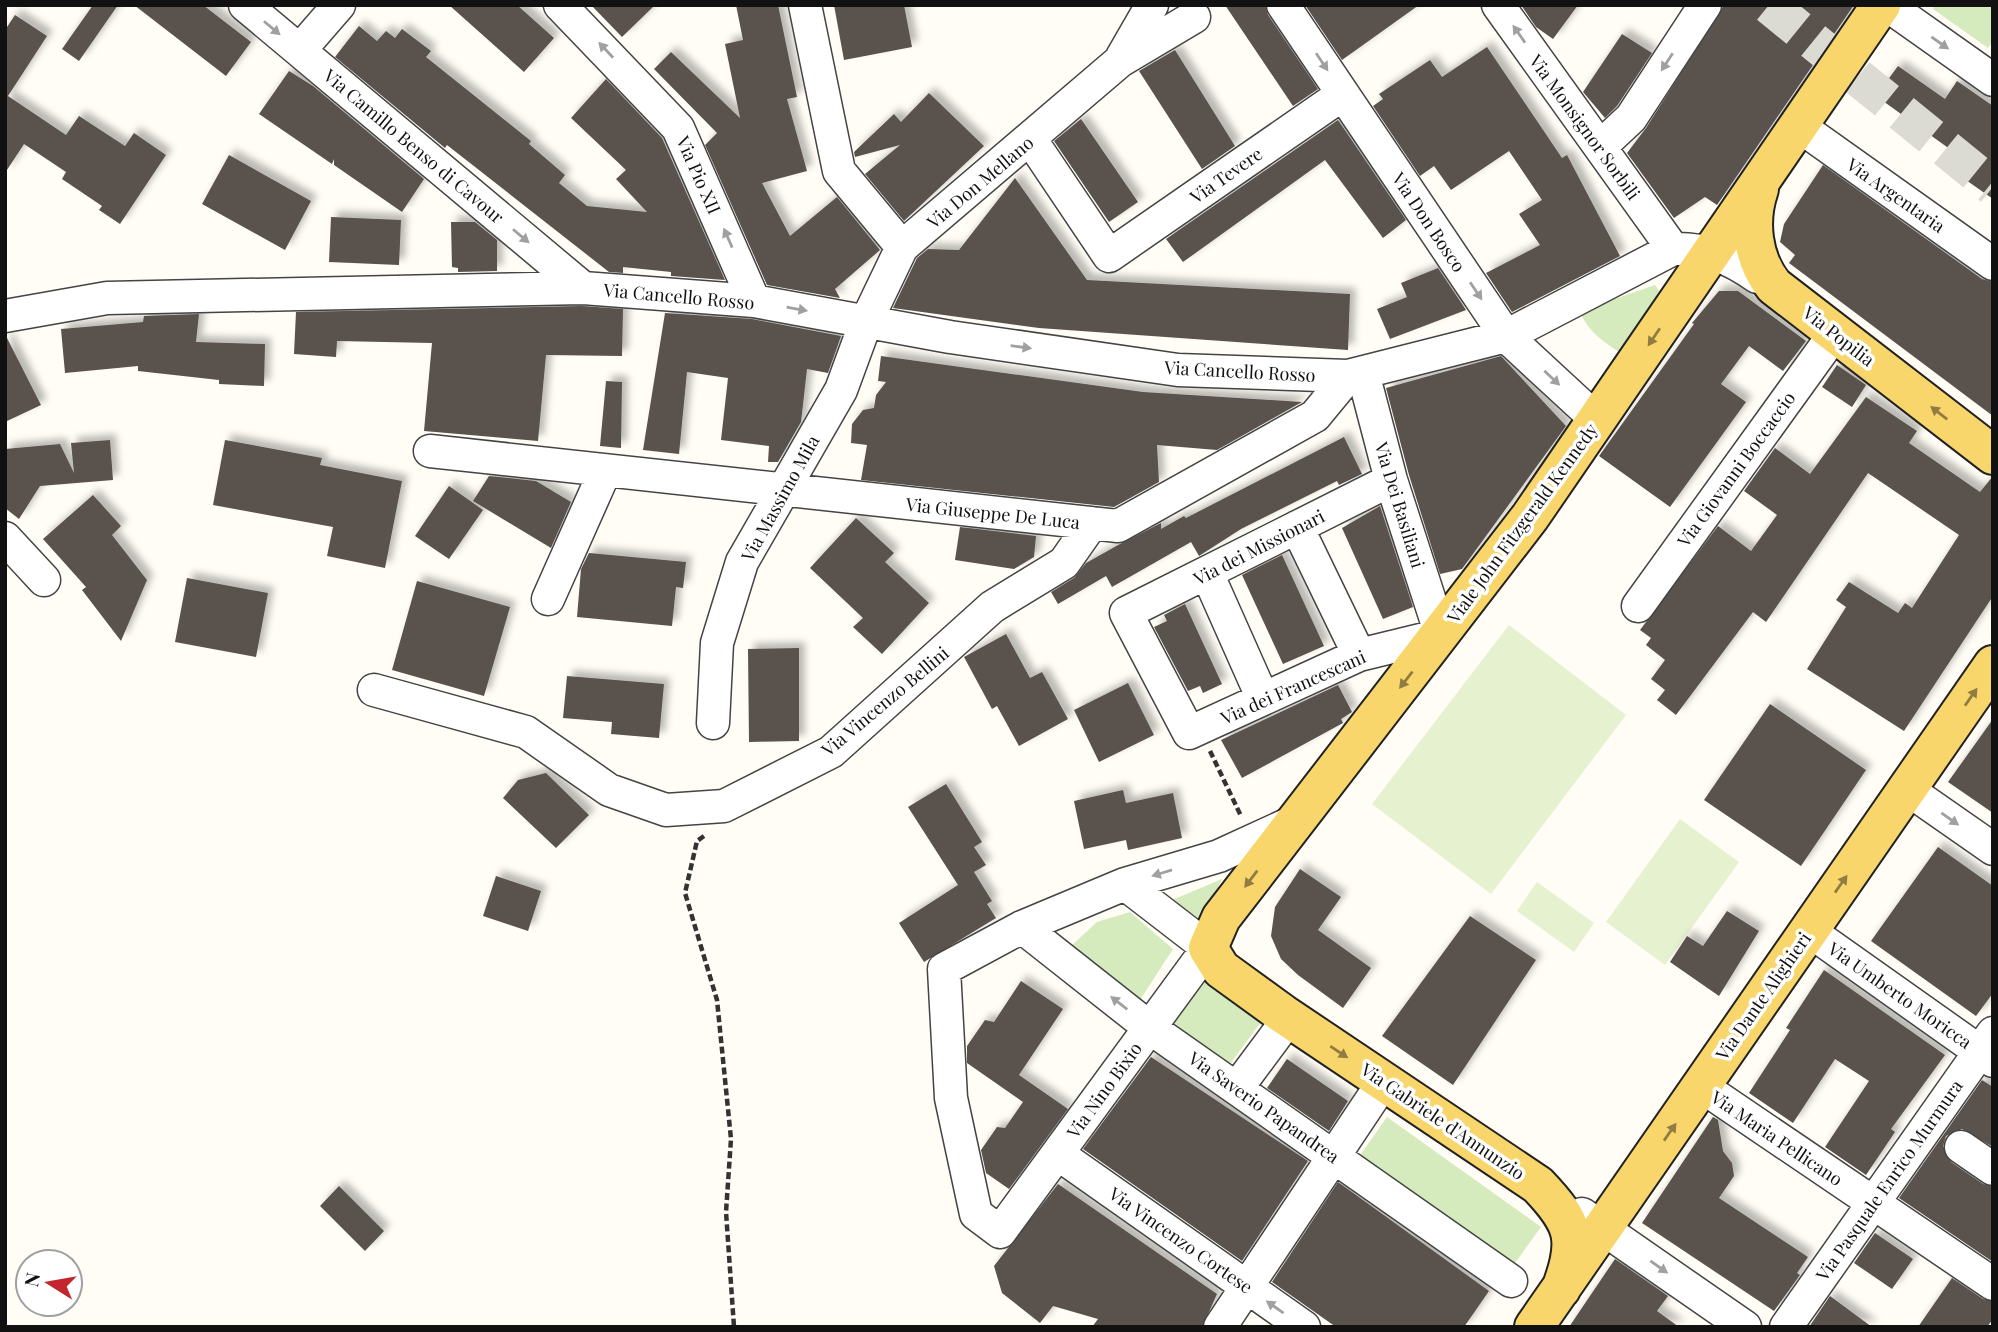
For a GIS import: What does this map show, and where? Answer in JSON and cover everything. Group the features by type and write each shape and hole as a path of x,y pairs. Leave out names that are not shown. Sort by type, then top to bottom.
{"main road":[{"name":"Viale John Fitzgerald Kennedy","path":"1208,948 1221,918 1441,635 1597,420 1881,5"},
{"name":"Via Popilia","path":"1762,180 1754,201 1753,234 1765,282 1835,332 1993,454"},
{"name":"Via Dante Alighieri","path":"1534,1327 1993,665"},
{"path":"1208,948 1221,970 1286,1016"},
{"name":"Via Gabriele d'Annunzio","path":"1286,1016 1538,1185"},
{"path":"1538,1185 1558,1205 1571,1231 1572,1256 1560,1289"}],"street":[{"name":"Via Camillo Benso di Cavour","path":"245,5 583,288"},
{"path":"300,50 339,5"},
{"name":"Via Pio XII","path":"560,5 678,128 754,301"},
{"path":"805,5 839,171 902,247"},
{"path":"1120,61 1152,5"},
{"path":"1163,5 1176,15 1204,11"},
{"name":"Via Don Bosco","path":"1283,5 1506,336 1597,420"},
{"name":"Via Monsignor Sorbili","path":"1498,5 1673,249"},
{"path":"1600,147 1631,118 1705,5"},
{"path":"1887,5 1991,75"},
{"path":"1120,61 1204,11"},
{"name":"Via Don Mellano","path":"866,322 902,247 1031,140 1120,61"},
{"name":"Via Tevere","path":"1031,140 1109,256 1343,94"},
{"name":"Via Argentaria","path":"1799,126 1993,264"},
{"path":"1356,375 1506,336 1673,249 1694,248 1712,252 1765,282"},
{"path":"1679,300 1713,278 1743,275 1765,282"},
{"name":"Via Cancello Rosso","path":"5,316 107,298 583,288 754,301 950,337 1178,370 1356,375"},
{"name":"Via Massimo Mila","path":"713,723 717,643 742,562 841,390 866,322"},
{"name":"Via Giovanni Boccaccio","path":"1638,606 1835,332"},
{"name":"Via Dei Basiliani","path":"1356,375 1441,635"},
{"name":"Via Giuseppe De Luca","path":"430,451 1118,526 1315,416 1356,375"},
{"path":"548,600 605,471"},
{"name":"Via dei Missionari","path":"1194,731 1126,613 1391,480"},
{"name":"Via Vincenzo Bellini","path":"374,690 526,732 609,790 666,810 724,806 831,752 992,607 1064,563 1092,523"},
{"path":"1297,527 1359,655"},
{"path":"5,538 44,580"},
{"path":"1207,573 1263,699"},
{"name":"Via dei Francescani","path":"1194,731 1359,655 1441,635"},
{"path":"1907,789 1993,849"},
{"path":"1022,927 1125,884 1219,856 1293,822"},
{"path":"1125,884 1208,948"},
{"name":"Via Nino Bixio","path":"1022,927 944,969 953,1111 975,1214 1000,1232 1208,948"},
{"name":"Via Saverio Papandrea","path":"1022,927 1150,1028 1511,1281"},
{"name":"Via Umberto Moricca","path":"1808,930 1988,1048"},
{"path":"1237,1088 1286,1016"},
{"name":"Via Pasquale Enrico Murmura","path":"1786,1327 1872,1204 1988,1048"},
{"path":"1220,1327 1384,1081"},
{"name":"Via Maria Pellicano","path":"1701,1086 1993,1284"},
{"path":"1961,1147 1993,1169"},
{"name":"Via Vincenzo Cortese","path":"1058,1154 1304,1327"},
{"path":"1538,1185 1568,1196 1598,1199 1622,1188 1640,1174"},
{"name":"Via Gabriele d'Annunzio","path":"1538,1185 1745,1327"}],"path":[{"path":"1194,731 1253,841"},
{"path":"707,833 697,841 685,893 717,1000 731,1139 726,1212 734,1327"}],"green space":[{"path":"1935,5 1993,5 1993,41 1988,48 1933,9"},
{"path":"1655,285 1659,291 1623,355 1592,331 1583,319 1580,311"},
{"path":"1509,625 1626,715 1491,894 1372,804"},
{"path":"1680,819 1739,862 1665,965 1606,922"},
{"path":"1222,879 1203,921 1172,900"},
{"path":"1537,882 1594,923 1574,952 1517,911"},
{"path":"1130,912 1173,949 1140,1000 1071,946 1097,922"},
{"path":"1206,975 1264,1018 1230,1064 1172,1022"},
{"path":"1387,1117 1541,1227 1510,1270 1356,1161"}],"building":[{"path":"93,5 118,5 79,61 62,49"},
{"path":"134,5 203,5 251,42 226,76"},
{"path":"449,5 517,5 554,38 524,72"},
{"path":"591,5 655,5 622,37"},
{"path":"736,5 778,5 797,97 787,99 807,171 762,183 790,236 837,197 880,250 835,289 840,298 767,285 705,145 717,133 654,69 671,52 740,118 725,44 743,40"},
{"path":"834,5 904,5 912,47 844,60"},
{"path":"1225,5 1265,5 1268,15 1318,89 1293,106"},
{"path":"1305,5 1419,5 1342,60"},
{"path":"1521,5 1578,5 1553,39 1536,27"},
{"path":"1724,5 1854,5 1717,205 1705,197 1674,218 1627,153 1646,128"},
{"path":"15,15 47,36 8,96 66,135 79,116 125,146 134,133 166,155 120,224 99,210 102,206 62,179 66,172 24,144 5,173 5,30"},
{"path":"359,26 377,41 386,31 395,38 402,29 431,51 426,57 531,141 529,144 565,175 559,183 587,206 647,212 616,179 626,170 571,118 606,79 662,138 725,280 671,276 671,272 623,267 623,273 609,272 447,145 445,148 335,57"},
{"path":"1622,34 1652,53 1617,106 1605,118 1583,92"},
{"path":"1487,47 1562,158 1567,155 1620,256 1512,312 1486,273 1540,245 1519,214 1542,200 1509,151 1451,190 1434,166 1420,176 1373,106 1383,99 1379,94 1430,60 1442,77"},
{"path":"1175,50 1235,146 1202,169 1139,71"},
{"path":"1898,66 1945,99 1957,81 1993,106 1993,199 1956,173 1965,160 1876,96"},
{"path":"289,71 313,86 424,179 402,212 334,165 334,159 332,164 259,114"},
{"path":"929,93 984,146 904,221 865,174 900,145 855,157 854,152 894,114 901,122"},
{"path":"1081,119 1138,202 1109,222 1054,141"},
{"path":"1338,120 1406,220 1383,238 1325,160 1183,262 1166,239"},
{"path":"229,155 311,201 285,250 202,204"},
{"path":"1823,165 1982,279 1993,282 1993,416 1789,263 1795,255 1780,242 1784,224"},
{"path":"1015,178 1087,280 1350,294 1348,350 1039,328 893,308 917,258 928,249 959,250"},
{"path":"331,217 401,220 399,265 329,262"},
{"path":"451,222 475,222 497,240 497,271 458,272 458,268 452,267"},
{"path":"1438,268 1466,310 1390,339 1377,309 1407,297 1401,283"},
{"path":"1719,291 1738,291 1806,341 1783,371 1749,346 1721,384 1746,402 1670,507 1599,456 1694,324 1692,323"},
{"path":"582,306 623,309 622,356 546,355 538,441 424,431 432,343 337,341 336,357 294,354 296,312"},
{"path":"665,313 752,319 841,336 828,373 807,369 801,422 778,462 768,462 769,446 721,440 728,378 687,372 679,454 643,450"},
{"path":"199,314 196,342 265,344 264,386 219,384 219,380 138,371 138,366 65,373 61,329 143,322 144,316"},
{"path":"5,334 41,405 5,422"},
{"path":"881,356 1143,392 1302,402 1217,450 1157,445 1159,482 1114,507 861,480 867,445 851,443 852,424 863,410 874,408 876,395 886,382 878,381"},
{"path":"1501,356 1566,426 1462,569 1440,574 1409,475 1386,388"},
{"path":"1837,365 1866,385 1852,407 1822,387"},
{"path":"606,381 622,382 621,448 600,446"},
{"path":"1866,397 1917,431 1909,443 1980,492 1993,476 1993,596 1904,731 1807,669 1846,607 1836,600 1849,582 1898,613 1905,603 1912,608 1959,535 1868,473 1766,622 1753,612 1676,715 1657,700 1665,690 1651,679 1665,660 1646,645 1651,638 1640,630 1718,526 1751,551 1777,515 1744,491 1775,448 1810,474"},
{"path":"1344,437 1362,474 1339,485 1337,481 1241,529 1199,556 1191,542 1112,587 1106,576 1058,604 1051,592 1074,578 1086,563 1120,544 1161,523 1161,529 1184,516 1186,518"},
{"path":"110,440 113,480 40,486 19,519 5,508 5,449 60,444 74,473 71,443"},
{"path":"225,440 322,458 320,465 402,481 385,568 327,556 333,527 213,505"},
{"path":"489,476 536,481 571,502 551,548 473,501"},
{"path":"449,486 483,510 449,559 415,536"},
{"path":"93,495 121,526 112,535 147,580 121,641 82,590 86,587 43,539"},
{"path":"1380,506 1413,607 1383,619 1342,528"},
{"path":"856,518 894,553 885,562 929,603 882,654 853,627 863,618 810,568"},
{"path":"960,527 1036,536 1034,557 1014,569 955,560"},
{"path":"589,553 686,562 683,588 676,587 672,626 577,617 581,569"},
{"path":"1282,555 1324,646 1283,664 1242,575"},
{"path":"187,578 268,593 256,657 175,642"},
{"path":"417,581 510,607 484,696 392,670"},
{"path":"1185,604 1222,684 1203,693 1200,686 1188,691 1154,627 1167,621 1164,615"},
{"path":"1006,634 1030,678 1042,672 1068,719 1019,746 997,706 992,709 964,657"},
{"path":"799,648 799,741 749,742 748,649"},
{"path":"567,676 664,684 659,738 611,734 612,722 563,718"},
{"path":"1128,683 1154,735 1099,762 1074,710"},
{"path":"1338,685 1352,712 1341,719 1343,723 1242,778 1221,740"},
{"path":"1770,704 1866,770 1801,866 1704,800"},
{"path":"1993,719 1993,813 1948,782"},
{"path":"546,773 589,815 556,848 503,798 518,780"},
{"path":"946,784 982,842 974,847 986,865 974,872 992,901 987,904 996,918 924,962 899,923 958,885 908,807"},
{"path":"1123,790 1126,803 1173,793 1182,838 1128,850 1126,840 1084,849 1074,801"},
{"path":"1938,847 1993,886 1993,993 1976,1016 1871,941"},
{"path":"1300,869 1341,897 1318,930 1371,968 1343,1008 1281,959 1271,936 1275,907"},
{"path":"496,876 541,891 528,931 483,916"},
{"path":"1727,911 1759,931 1719,996 1670,962 1687,936 1703,946"},
{"path":"1470,916 1536,960 1453,1085 1382,1036"},
{"path":"1824,970 1945,1055 1891,1129 1895,1132 1866,1175 1825,1147 1869,1081 1835,1059 1793,1123 1749,1093 1790,1030 1786,1028"},
{"path":"1021,981 1063,1009 1019,1075 1068,1109 1009,1189 986,1173 981,1150 997,1127 1005,1128 1023,1102 967,1063 967,1046 985,1020 994,1022"},
{"path":"1151,1057 1308,1161 1242,1261 1083,1149"},
{"path":"1287,1059 1348,1101 1329,1131 1267,1088"},
{"path":"1982,1080 1993,1087 1993,1147 1962,1129 1946,1136 1943,1146 1951,1162 1983,1184 1993,1187 1993,1262 1899,1198"},
{"path":"1713,1117 1718,1120 1723,1151 1732,1163 1734,1176 1719,1198 1808,1257 1797,1273 1800,1275 1774,1311 1642,1223"},
{"path":"1338,1182 1489,1291 1464,1327 1336,1327 1272,1282"},
{"path":"1058,1184 1217,1294 1202,1327 1092,1327 1098,1319 1053,1306 1040,1323 1002,1293 994,1266"},
{"path":"339,1186 384,1231 365,1251 320,1206"},
{"path":"1875,1233 1913,1259 1892,1289 1854,1263"},
{"path":"1615,1259 1668,1296 1657,1311 1679,1327 1569,1327"},
{"path":"1952,1278 1983,1299 1993,1302 1993,1319 1987,1327 1918,1327"},
{"path":"1830,1296 1872,1327 1809,1327"}],"tunnel":[{"path":"1769,5 1993,187"}]}
